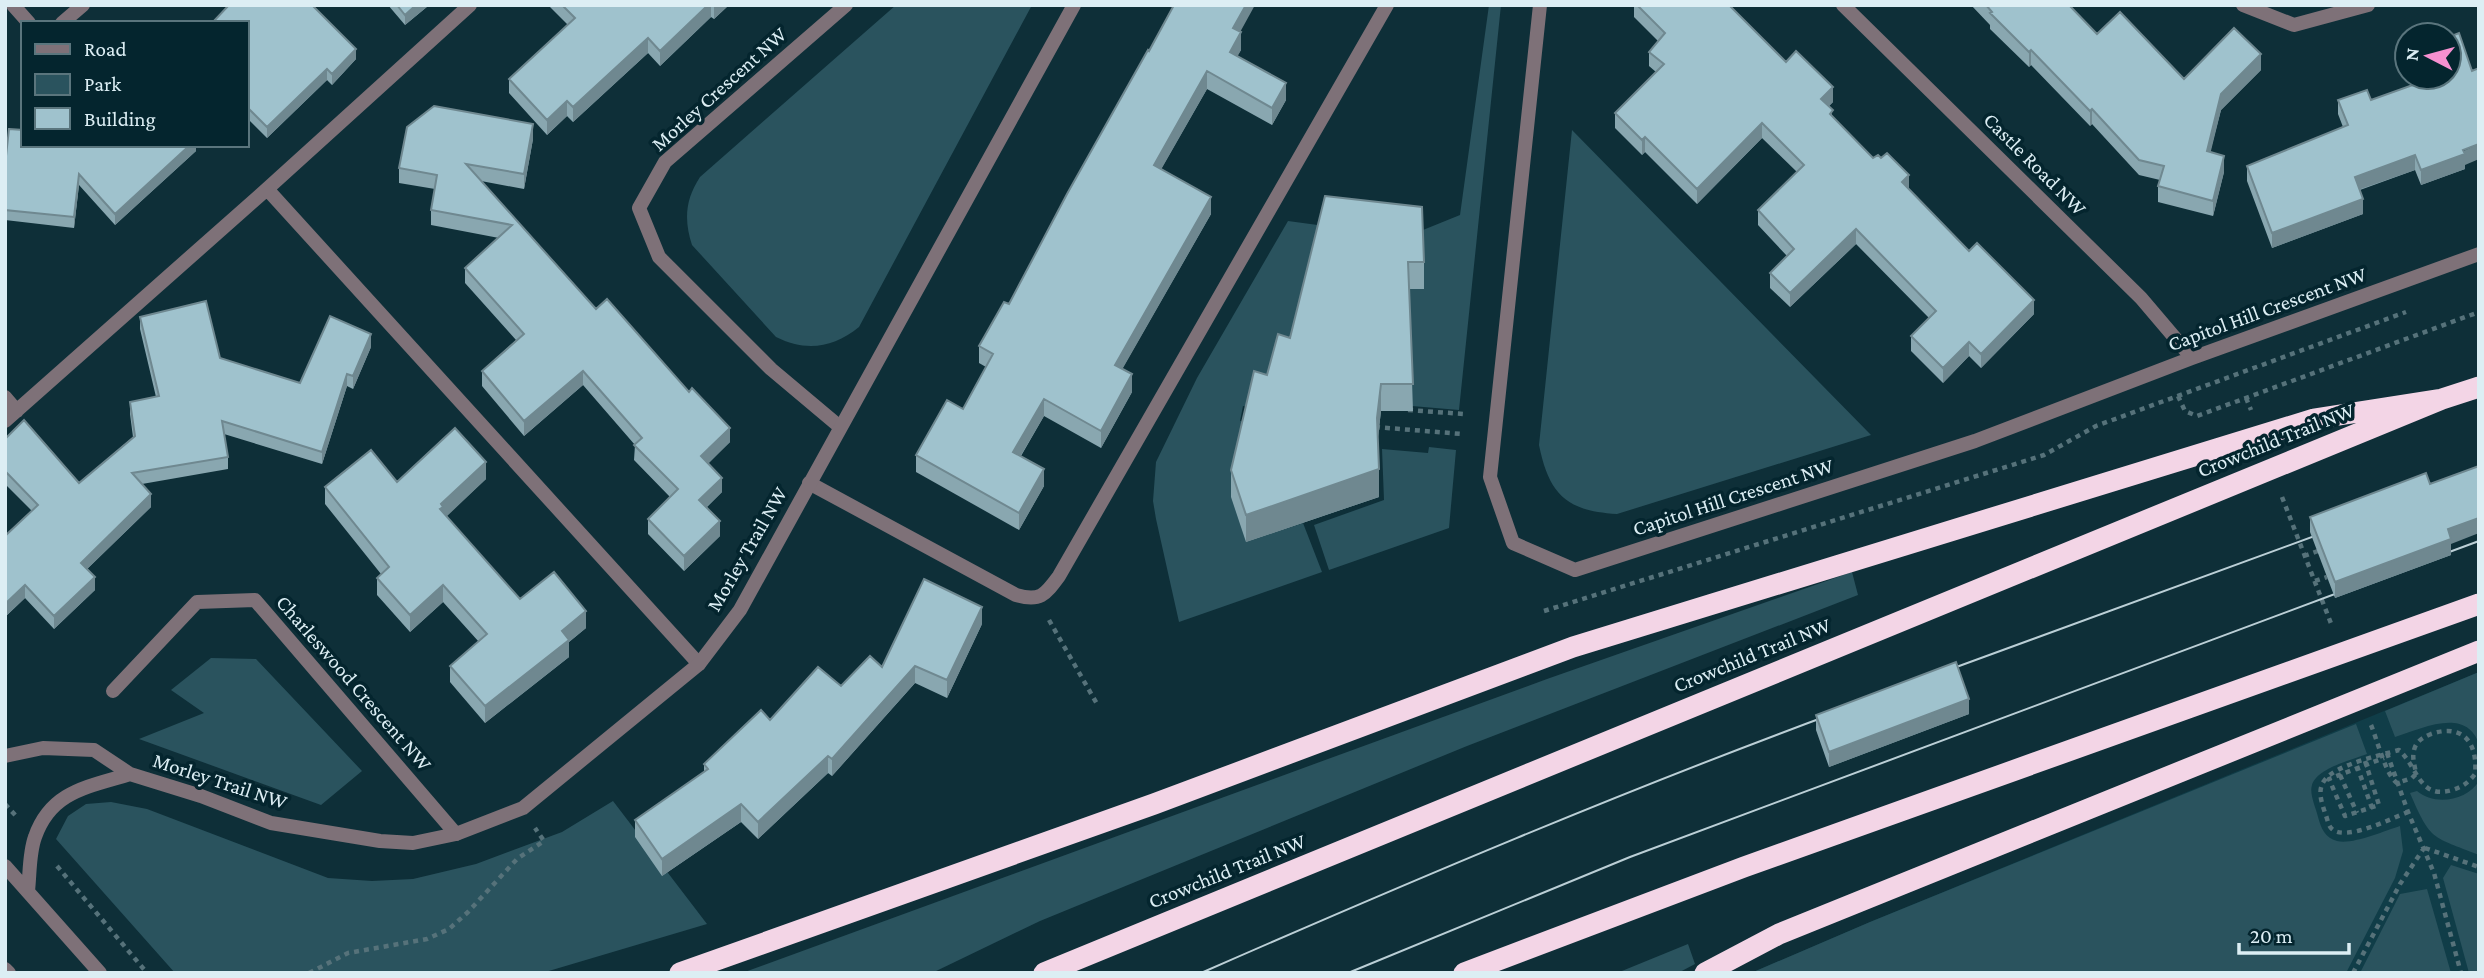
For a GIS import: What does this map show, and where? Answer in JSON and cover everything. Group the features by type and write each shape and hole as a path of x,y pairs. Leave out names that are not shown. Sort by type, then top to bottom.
{"highway":[{"name":"Crowchild Trail NW","path":"1044,973 2442,399 2479,387"},
{"path":"680,973 1154,804 1573,647 2314,419 2442,399"},
{"path":"1464,973 1744,867 2479,604"},
{"path":"1704,973 1779,934 2479,652"}],"street":[{"path":"13,5 27,21"},
{"path":"64,21 83,5"},
{"path":"5,421 470,5"},
{"name":"Morley Crescent NW","path":"840,427 771,369 659,257 639,208 665,162 846,5"},
{"name":"Morley Trail NW","path":"5,756 43,748 94,750 130,774 201,796 271,823 380,841 414,843 456,834 523,808 699,664 740,610 1074,5"},
{"path":"809,483 1016,594 1038,598 1046,593 1059,576 1387,5"},
{"name":"Capitol Hill Crescent NW","path":"1540,5 1490,477 1514,543 1575,570 1975,441 2192,358 2479,254"},
{"name":"Castle Road NW","path":"1843,5 2141,298 2192,358"},
{"path":"2243,5 2294,24 2368,5"},
{"path":"267,188 699,664"},
{"path":"5,397 17,411"},
{"name":"Charleswood Crescent NW","path":"113,691 197,602 255,600 456,834"},
{"name":"Morley Trail NW","path":"28,891 35,838 52,806 72,792 130,774"},
{"path":"5,866 100,973"},
{"path":"5,969 9,973"}],"path":[{"path":"2178,396 2185,411 2197,416 2479,313"},
{"path":"2246,398 2251,411"},
{"path":"1398,410 1464,414"},
{"path":"1372,417 1371,426 1462,435"},
{"path":"2282,496 2335,632"},
{"path":"2304,556 2318,551"},
{"path":"2315,581 2327,577"},
{"path":"1038,598 1097,704"},
{"path":"2369,720 2434,873 2461,973"},
{"path":"2365,761 2379,805 2345,816 2329,779 2340,775 2385,756 2399,750 2409,759 2423,785 2435,792 2443,793 2461,787 2474,774 2475,758 2469,741 2454,730 2444,729 2423,737 2417,743 2413,760 2416,774 2412,778 2397,783 2391,779 2385,756"},
{"path":"2385,756 2336,770 2323,782 2320,797 2330,828 2340,834 2352,833 2408,812"},
{"path":"2356,764 2372,808"},
{"path":"2340,775 2357,813"},
{"path":"309,973 348,953 427,939 449,929 517,859 544,841 523,808"},
{"path":"2424,847 2479,867"},
{"path":"2353,973 2400,884 2424,847"},
{"path":"55,864 146,973"}],"shaded area":[{"path":"2479,672 2479,973 1751,973 1870,922"}],"green space":[{"path":"896,5 1032,5 859,327 839,340 819,346 787,342 776,337 692,245 687,219 691,194 700,177"},
{"path":"1489,5 1501,5 1459,410 1412,406 1408,289 1424,289 1423,230 1460,215"},
{"path":"1572,130 1871,435 1617,514 1585,509 1563,497 1548,476 1539,445"},
{"path":"1288,221 1325,226 1290,365 1253,408 1243,406 1240,421 1249,423 1246,542 1303,523 1322,572 1179,622 1153,501 1156,462 1197,378"},
{"path":"1429,447 1456,450 1449,528 1329,570 1314,525 1384,500 1382,449 1428,453"},
{"path":"1852,572 1858,595 1467,746 1040,921 932,973 742,973 1547,679"},
{"path":"211,658 256,659 362,771 321,805 139,739 204,713 171,690"},
{"path":"2479,672 2479,744 2473,732 2454,723 2442,723 2395,737 2385,711"},
{"path":"2356,724 2367,754 2328,769 2315,779 2312,785 2312,797 2321,825 2329,838 2343,842 2400,826 2403,851 2395,878 2346,973 1751,973 1870,922"},
{"path":"2479,781 2479,855 2435,835 2423,821 2410,793 2417,791 2432,799 2450,799 2467,793"},
{"path":"613,801 707,924 542,973 175,973 56,839 68,816 86,804 111,802 147,809 328,878 372,881 413,879 476,864 562,832"},
{"path":"2451,865 2479,874 2479,973 2469,973 2443,878"},
{"path":"2427,889 2451,973 2360,973 2400,894"},
{"path":"1688,944 1695,964 1678,973 1617,973"}],"building":[{"path":"229,5 312,5 356,49 332,74 327,69 267,127 248,108 248,21 214,21"},
{"path":"397,5 416,5 405,15"},
{"path":"562,5 708,5 660,51 648,38 573,107 567,101 547,120 509,79 575,18"},
{"path":"1174,5 1246,5 1233,28 1241,32 1230,52 1286,83 1272,108 1207,71 1154,165 1211,197 1115,365 1132,374 1101,431 1044,399 1013,452 1044,469 1019,513 916,455 947,400 963,409 993,354 979,346 1004,302 1009,304 1067,194"},
{"path":"1637,5 1729,5 1786,62 1796,51 1833,87 1821,99 1833,110 1830,114 1873,158 1878,155 1881,158 1887,153 1909,175 1902,182 1969,251 1977,243 2034,300 1981,354 1969,342 1943,368 1911,336 1936,311 1856,229 1790,293 1770,273 1794,249 1758,210 1804,165 1762,123 1697,189 1645,137 1642,140 1615,113 1664,64 1649,52 1665,33"},
{"path":"1986,5 2069,5 2097,34 2120,12 2184,79 2234,28 2261,54 2221,94 2207,151 2224,156 2213,201 2158,186 2164,166 2139,160 2092,109 2090,111 2031,50 2029,52 1990,13 1992,12"},
{"path":"2463,45 2472,71 2479,68 2479,144 2463,150 2465,154 2421,170 2415,155 2355,177 2363,199 2272,233 2247,166 2348,125 2338,100 2367,90 2371,100 2396,91 2463,91"},
{"path":"434,106 533,124 524,174 466,164 596,309 607,299 689,392 692,388 730,428 701,456 722,478 699,500 720,521 684,556 648,519 678,489 634,445 642,438 583,371 524,421 482,371 524,334 465,268 512,225 431,210 437,175 399,168 407,127"},
{"path":"9,129 21,130 21,147 188,147 115,214 79,174 74,217 5,210 5,165"},
{"path":"1325,196 1422,207 1424,262 1408,262 1413,384 1381,384 1377,418 1379,469 1246,515 1231,470 1254,371 1267,375 1278,334 1290,338"},
{"path":"206,301 220,358 300,383 330,316 371,334 353,376 347,374 322,452 222,421 228,457 132,473 151,494 81,563 95,577 54,616 25,585 5,604 5,536 38,505 5,471 5,439 24,420 79,483 135,436 130,402 159,396 140,317"},
{"path":"455,428 486,462 441,504 443,507 440,509 520,599 554,572 586,611 562,631 569,640 485,706 450,666 487,634 443,585 410,615 377,578 389,567 325,487 371,450 397,482"},
{"path":"2479,466 2479,518 2448,529 2451,539 2335,582 2310,517 2426,473 2430,484"},
{"path":"924,579 982,607 947,680 915,666 832,759 828,756 758,822 741,804 662,859 635,820 708,769 704,764 761,710 770,720 818,667 841,686 870,656 882,667"},
{"path":"1956,662 1969,699 1829,752 1816,715"}],"tram line":[{"path":"1940,673 2331,530"},
{"path":"2433,558 2479,541"},
{"path":"1348,973 1630,857 2351,588"},
{"path":"1201,973 1516,838 1835,713"}]}
